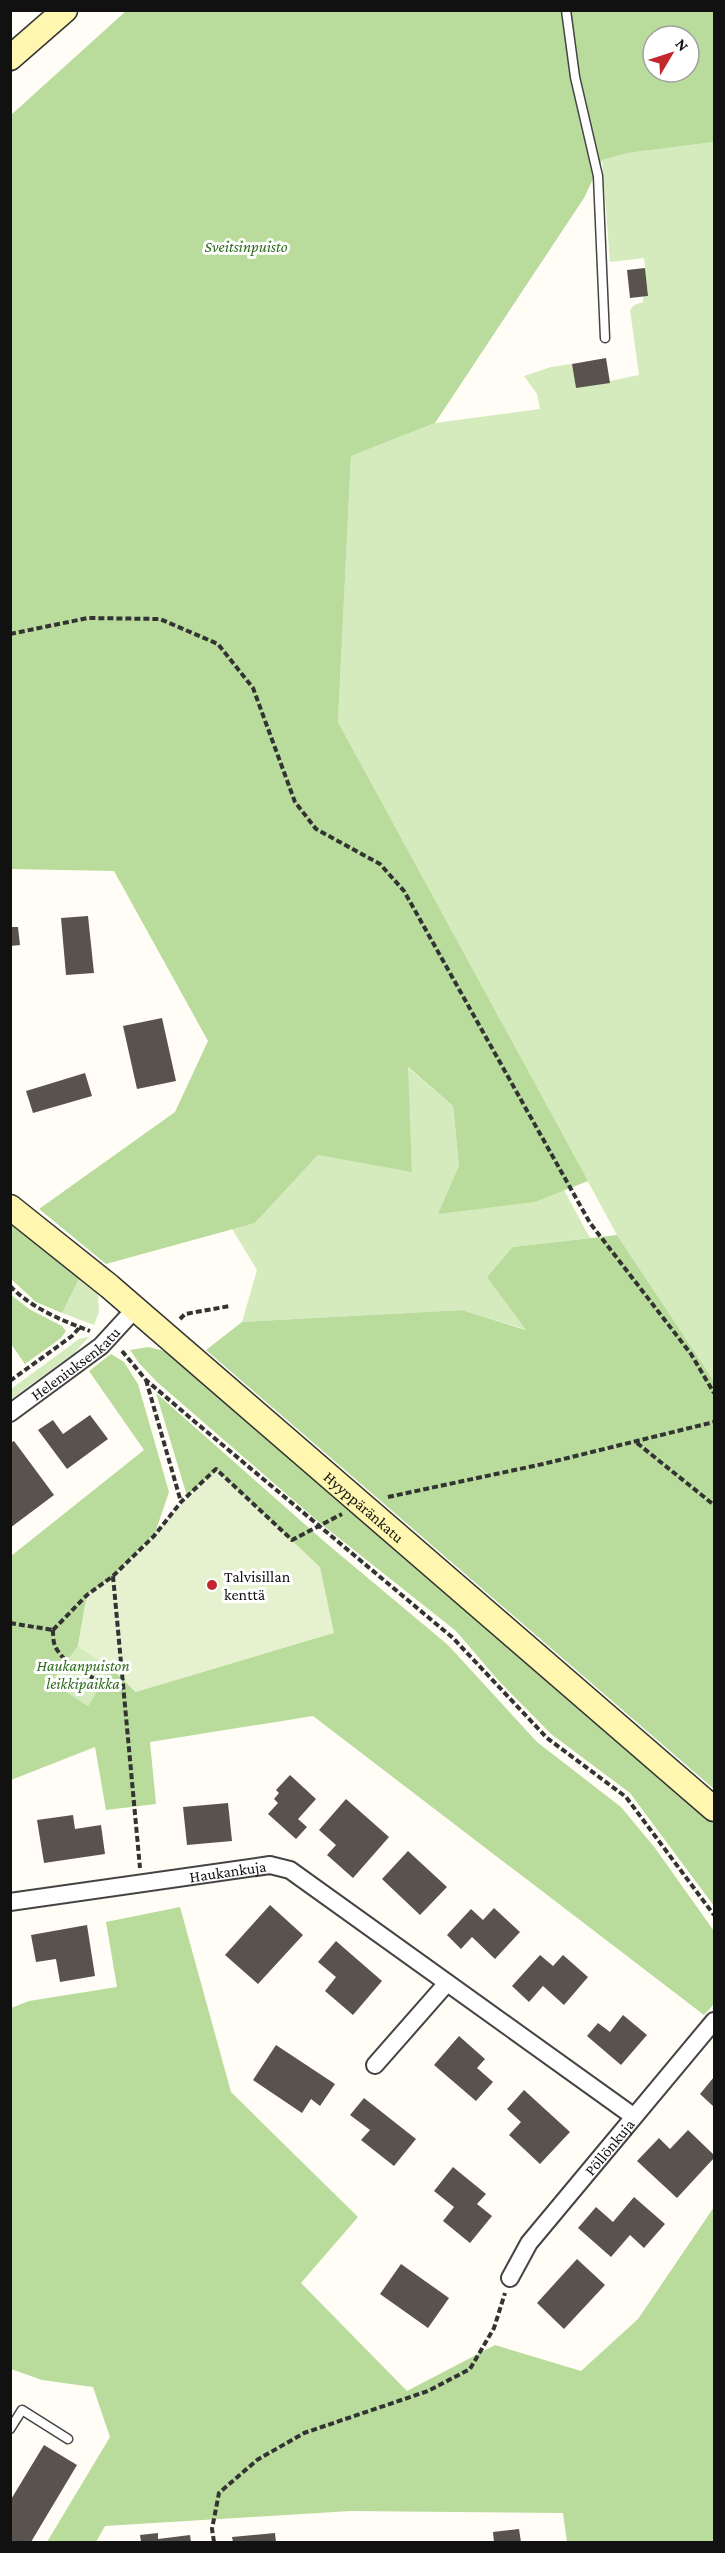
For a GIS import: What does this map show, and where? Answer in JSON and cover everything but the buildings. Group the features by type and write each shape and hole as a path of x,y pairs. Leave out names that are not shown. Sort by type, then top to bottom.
{"street":[{"path":"10,58 65,10"},
{"name":"Hyyppäränkatu","path":"10,1207 135,1308 714,1809"},
{"name":"Heleniuksenkatu","path":"10,1413 107,1340 135,1308"},
{"name":"Haukankuja","path":"10,1902 270,1865 290,1870 633,2116"},
{"path":"375,2065 447,1983"},
{"name":"Pöllönkuja","path":"510,2278 529,2243 714,2021"}],"lane":[{"path":"566,10 578,87 598,176 605,338"},
{"path":"10,2429 22,2410 68,2439"}],"path":[{"path":"10,634 88,618 160,619 218,644 253,688 295,802 316,829 380,864 404,891 590,1223 692,1354 714,1393"},
{"path":"10,1286 22,1298 41,1311 107,1340 123,1352 146,1380 318,1527 453,1638 547,1738 626,1797 714,1915"},
{"path":"165,1334 185,1314 230,1306"},
{"path":"10,1381 72,1336 80,1327"},
{"path":"146,1380 181,1502"},
{"path":"52,1630 87,1595 113,1576 154,1536 181,1502 216,1469 292,1540 361,1503 636,1442 714,1422"},
{"path":"636,1442 714,1504"},
{"path":"113,1576 141,1883"},
{"path":"10,1623 52,1630"},
{"path":"52,1630 55,1647 67,1660 102,1683 123,1690"},
{"path":"214,2542 212,2529 219,2493 257,2460 304,2433 428,2391 470,2369 494,2328 510,2278"}],"green space":[{"name":"Sveitsinpuisto","path":"126,11 714,11 714,142 628,153 602,160 584,198 435,423 351,456 338,722 588,1181 535,1202 438,1214 459,1166 453,1106 408,1067 412,1172 318,1155 255,1223 106,1264 39,1209 175,1112 208,1041 114,871 11,869 11,115"},
{"path":"714,142 714,1381 617,1235 338,722 351,456 435,423 540,409 537,394 524,376 551,367 572,364 576,388 639,375 630,310 634,305 643,302 643,297 648,296 644,258 610,262 602,160 628,153"},
{"path":"407,1067 453,1106 459,1166 535,1202 564,1190 590,1238 514,1247 487,1277 528,1330 462,1310 242,1322 257,1270 232,1229 255,1223 318,1155 412,1171"},
{"path":"10,1220 80,1277 62,1313 36,1302 11,1279"},
{"path":"617,1235 714,1381 714,1789 206,1350 242,1322 462,1310 526,1330 487,1277 513,1247"},
{"path":"80,1277 98,1293 99,1312 94,1325 62,1313"},
{"path":"10,1294 29,1309 62,1326 66,1331 61,1338 25,1364 11,1344"},
{"path":"89,1337 74,1353 11,1399 11,1389 79,1339"},
{"path":"148,1347 161,1350 179,1360 714,1824 714,1906 630,1793 551,1734 498,1680 456,1631 320,1523 157,1382 130,1350"},
{"path":"111,1354 124,1362 138,1384 169,1492 154,1536 113,1576 87,1595 78,1646 51,1682 88,1706 111,1668 136,1692 217,1469 187,1496 156,1393 326,1543 448,1645 537,1742 621,1807 655,1848 714,1931 714,2004 704,2015 313,1716 150,1742 156,1804 106,1810 95,1747 11,1780 11,1556 144,1450 89,1371"},
{"name":"Talvisillan kenttä","path":"216,1469 320,1567 334,1633 136,1692 111,1668 78,1646 87,1595 113,1576"},
{"name":"Haukanpuiston leikkipaikka","path":"78,1646 111,1668 88,1706 50,1682"},
{"path":"180,1907 231,2092 358,2217 301,2283 407,2391 495,2345 581,2371 638,2319 714,2207 714,2542 567,2542 563,2513 350,2511 105,2526 96,2542 47,2542 110,2437 93,2387 42,2380 11,2369 11,2008 29,2001 117,1987 106,1922"}],"place":[{"name":"Talvisillan kenttä","path":"212,1585"}]}
